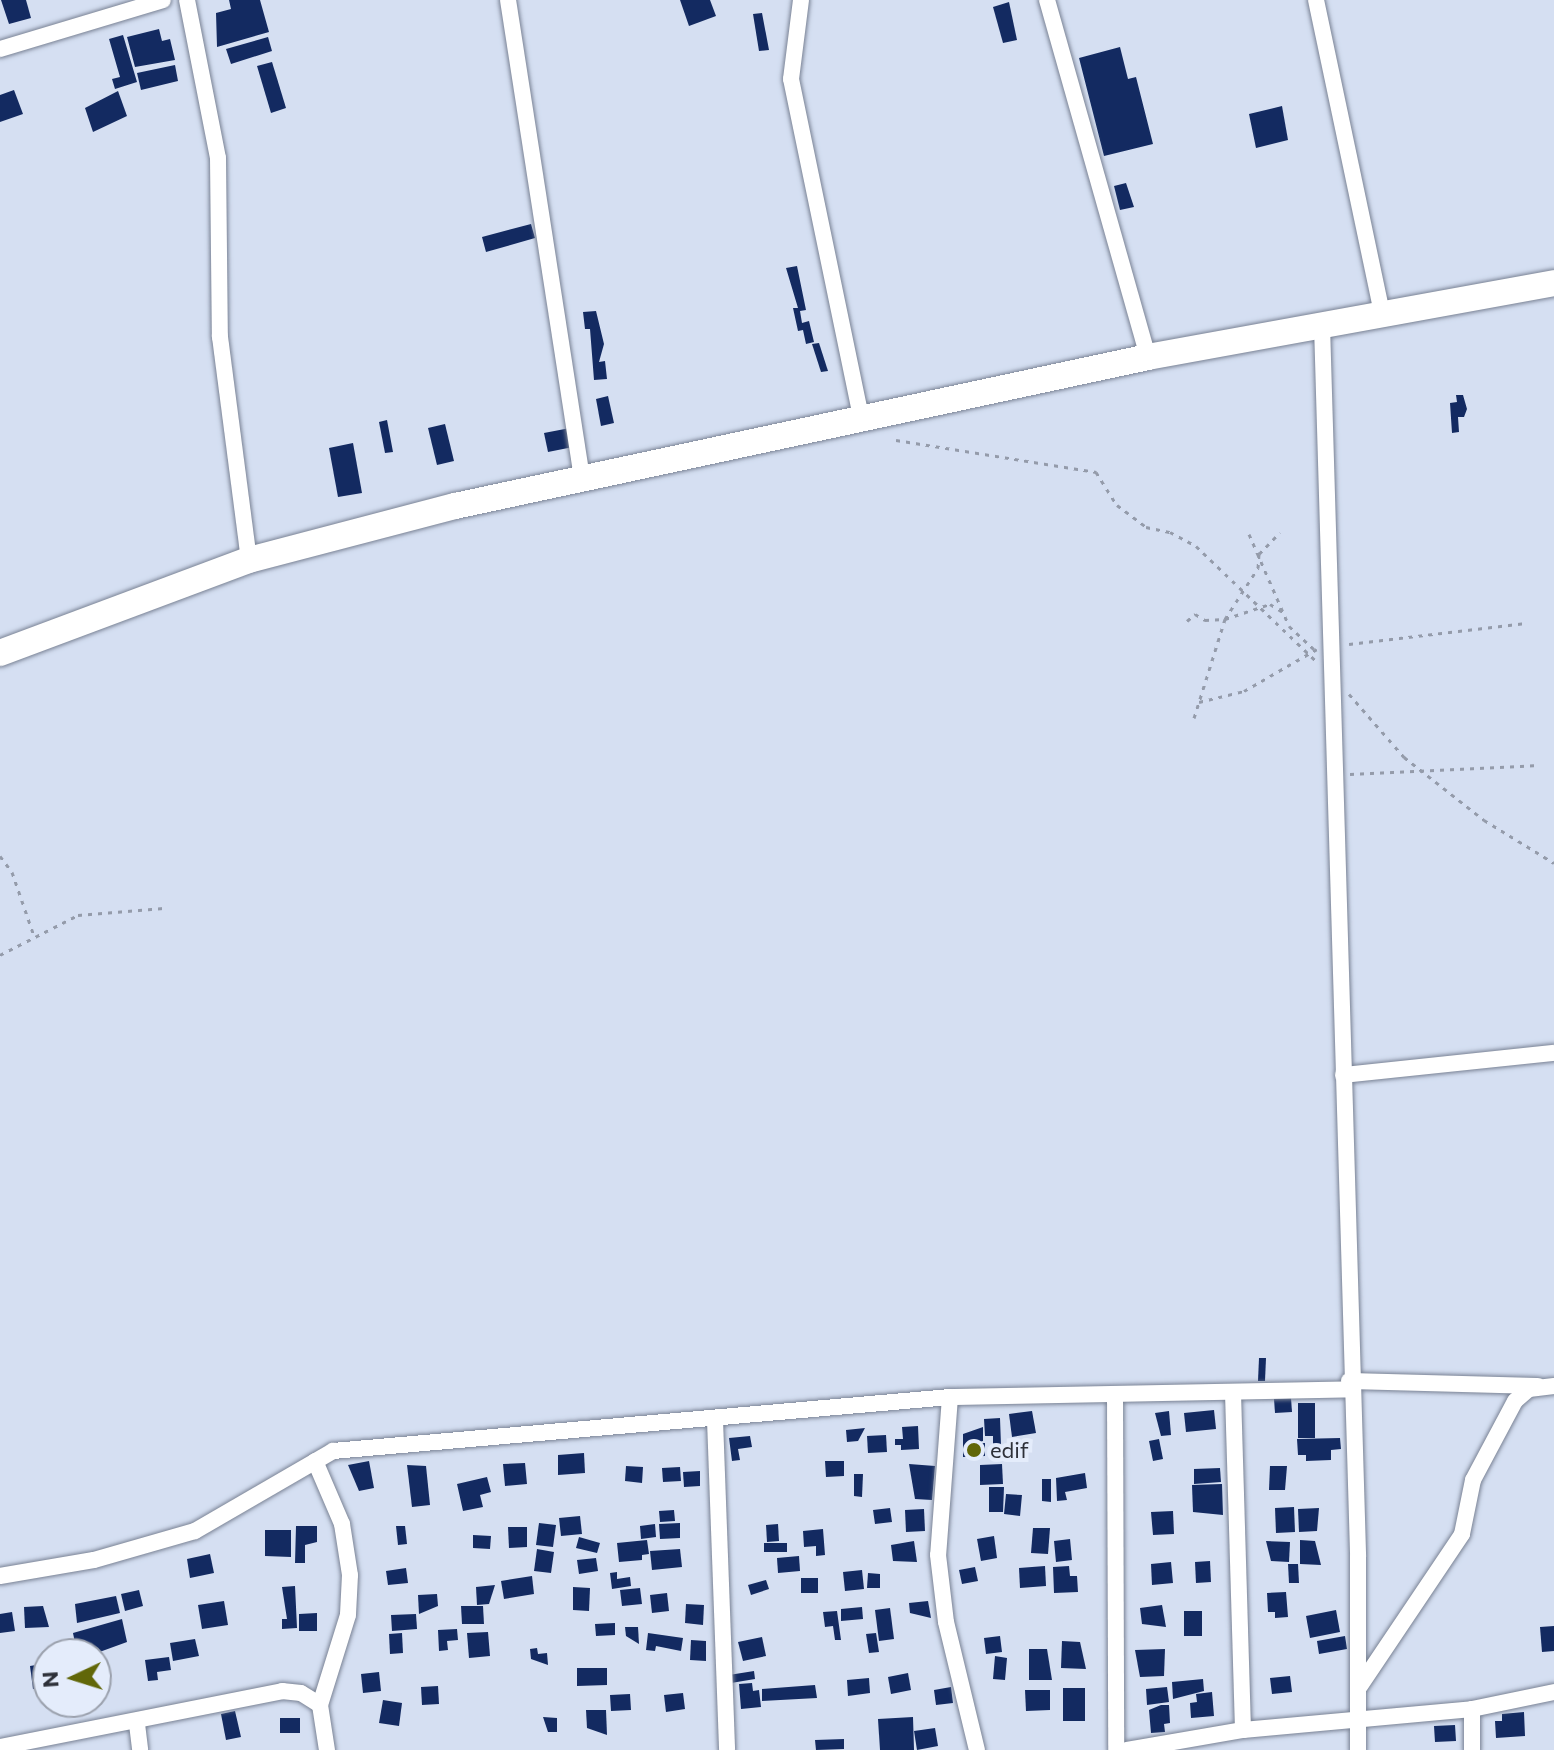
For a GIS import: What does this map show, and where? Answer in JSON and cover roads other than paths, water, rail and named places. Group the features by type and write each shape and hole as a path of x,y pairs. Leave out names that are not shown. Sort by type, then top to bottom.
{"main road":[{"path":"0,653 249,560 582,478 862,421 1148,357 1554,283"}],"street":[{"path":"0,49 124,5 163,0"},
{"path":"187,0 218,158 220,337 249,560"},
{"path":"508,0 582,478"},
{"path":"801,0 791,79 862,421"},
{"path":"1047,0 1148,357"},
{"path":"1316,0 1382,312"},
{"path":"1322,325 1349,1385 1360,1686 1358,1750"},
{"path":"1343,1075 1554,1053"},
{"path":"0,1576 94,1560 195,1531 333,1451 715,1420 950,1397 1233,1393 1349,1385 1549,1386"},
{"path":"1360,1686 1462,1534 1473,1480 1504,1417 1515,1401 1549,1386"},
{"path":"1233,1393 1243,1730"},
{"path":"1115,1394 1116,1750"},
{"path":"950,1397 938,1555 946,1622 977,1750"},
{"path":"715,1420 727,1750"},
{"path":"315,1461 342,1524 350,1575 348,1615 320,1705 327,1750"},
{"path":"0,1747 137,1724 282,1691 301,1693 320,1705"},
{"path":"1127,1750 1243,1730 1472,1709 1554,1692"},
{"path":"1472,1709 1472,1750"},
{"path":"137,1724 140,1750"}],"place":[{"name":"edif","path":"974,1450"}]}
